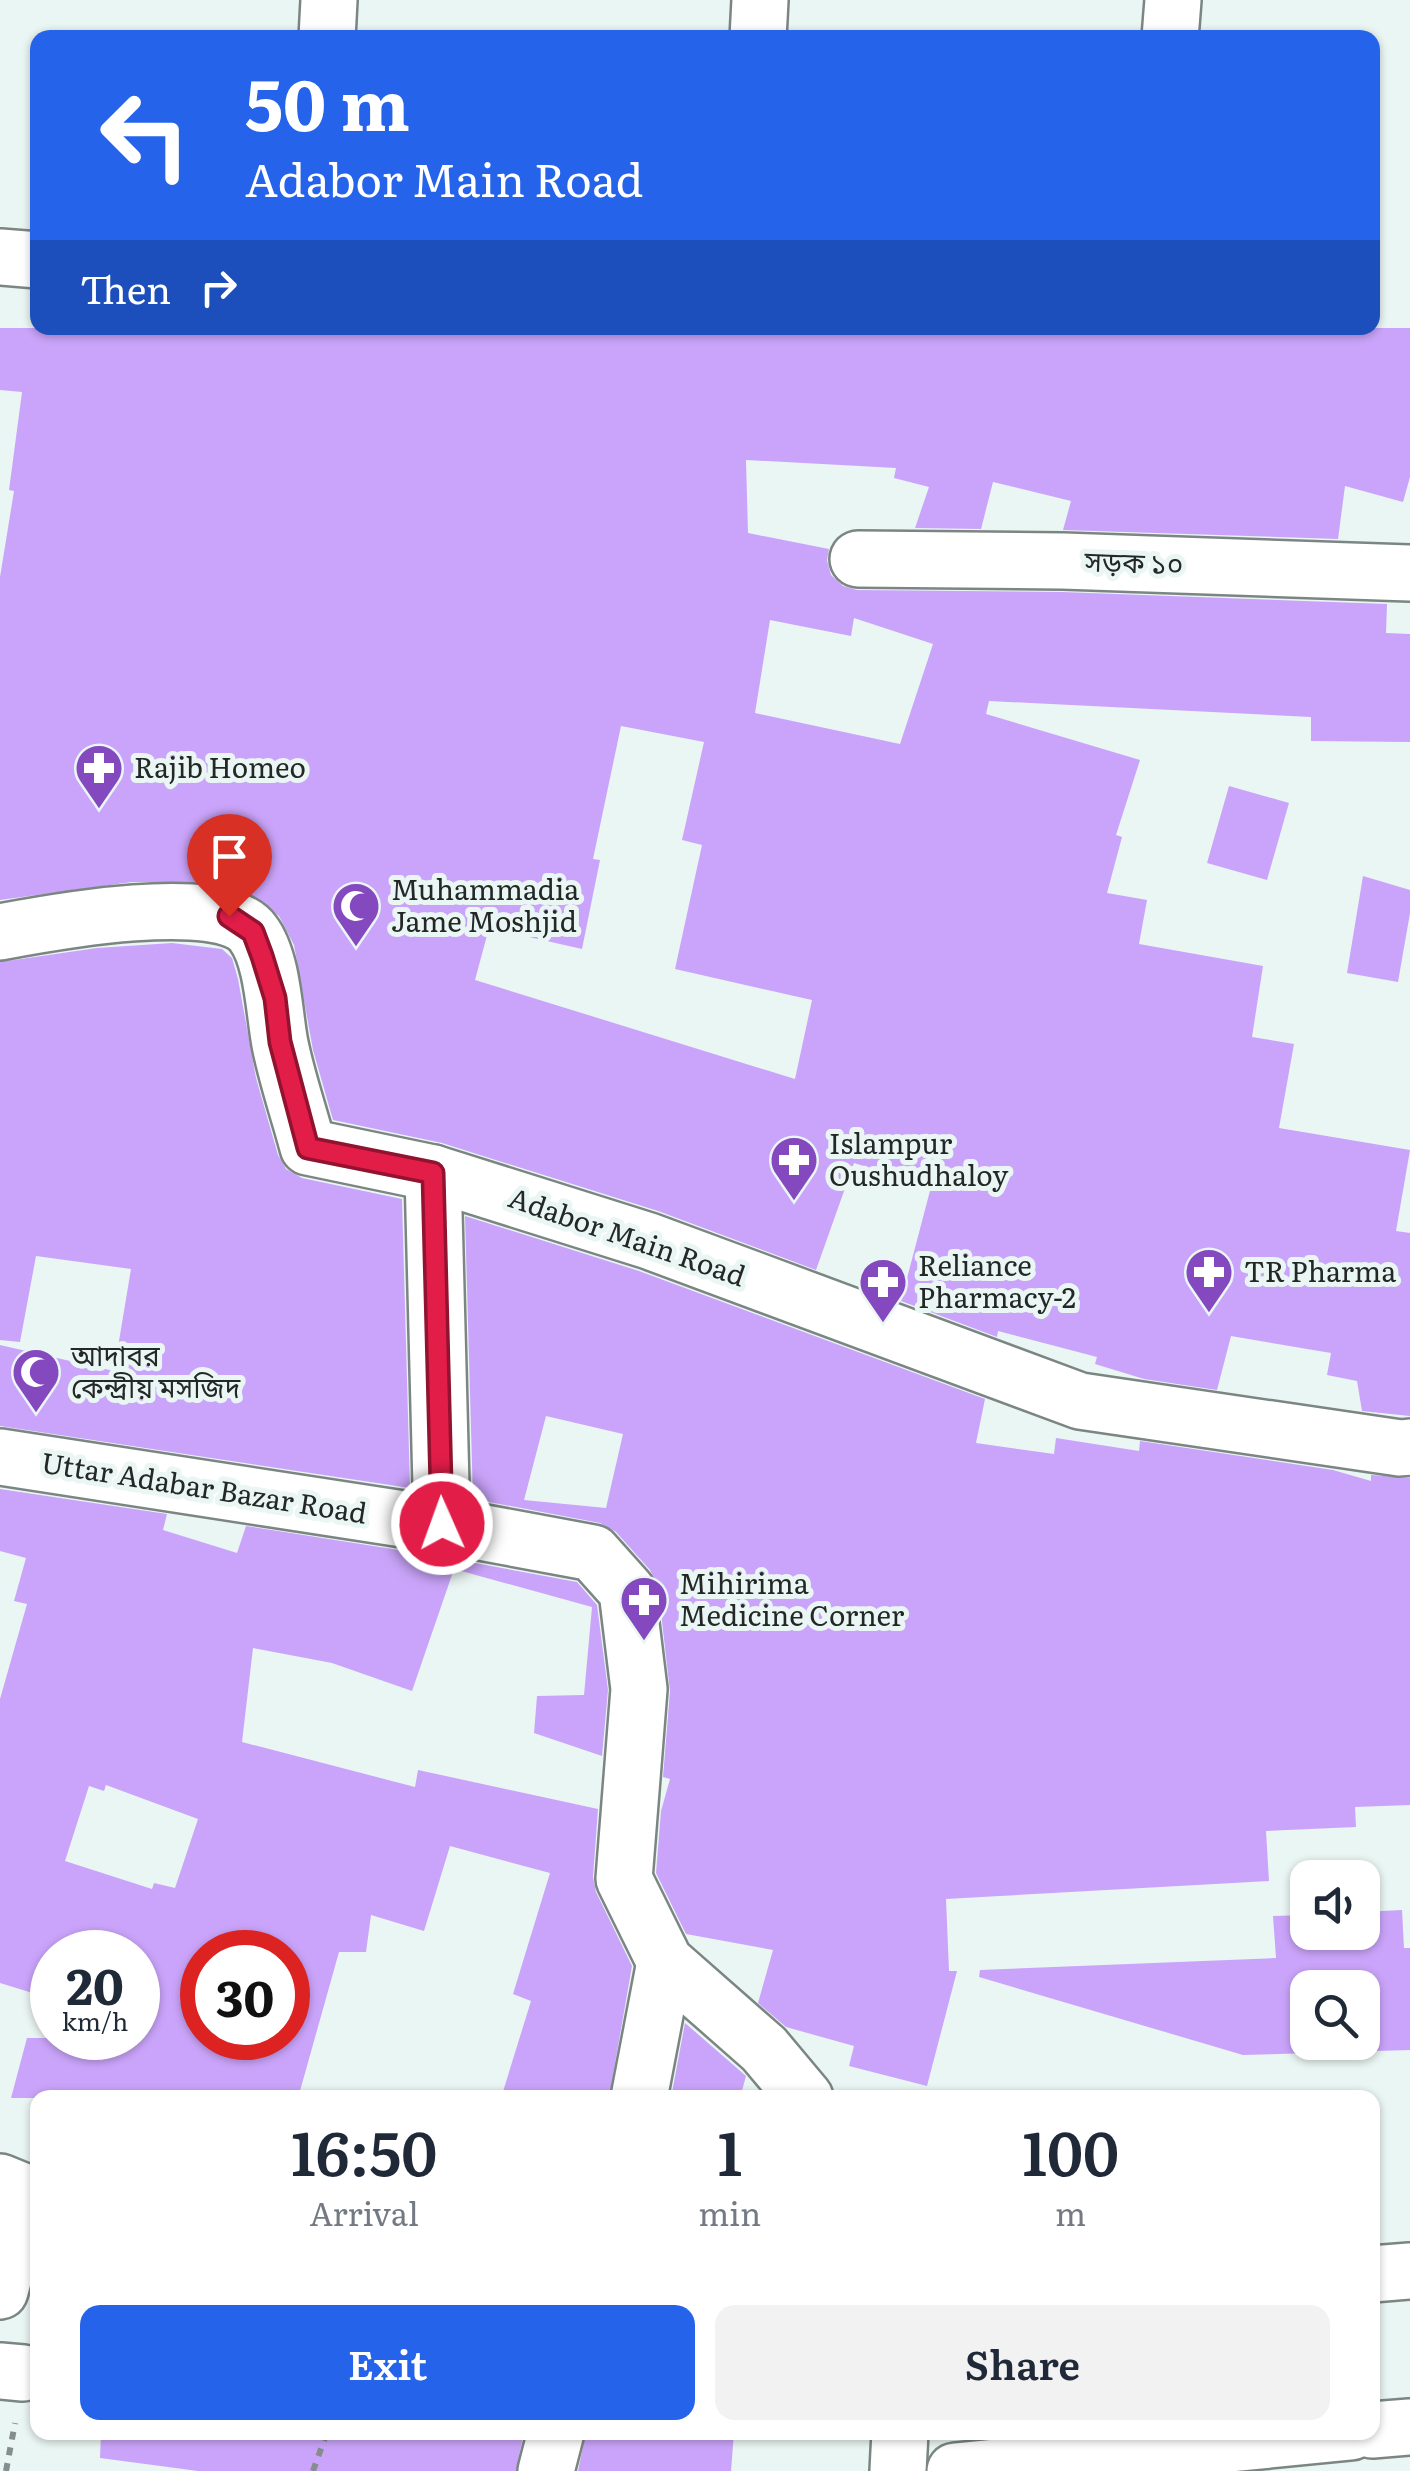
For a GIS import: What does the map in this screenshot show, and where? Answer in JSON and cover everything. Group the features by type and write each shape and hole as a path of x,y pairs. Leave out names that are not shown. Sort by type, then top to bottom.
{"street":[{"path":"328,30 330,0"},
{"path":"758,30 760,0"},
{"path":"1171,30 1173,0"},
{"path":"0,256 30,259"},
{"name":"সড়ক ১০","path":"858,558 1410,572"},
{"name":"Adabor Main Road","path":"0,932 71,919 196,911 229,916 253,932 275,998 280,1042 308,1148 433,1173 650,1241 1080,1401 1410,1447"},
{"path":"433,1173 442,1524"},
{"name":"Uttar Adabar Bazar Road","path":"0,1456 442,1524 592,1553 628,1591 638,1689 624,1879 665,1962"},
{"path":"641,2090 665,1962"},
{"path":"665,1962 764,2050 799,2090"},
{"path":"0,2182 27,2193 0,2291"},
{"path":"1380,2273 1410,2271"},
{"path":"1380,2429 1410,2427"},
{"path":"546,2471 554,2440"},
{"path":"898,2471 900,2440"},
{"path":"955,2471 1270,2440"}],"path":[{"path":"312,2471 324,2440"}],"building":[{"path":"0,328 30,328 30,335 1380,335 1380,328 1410,328 1410,477 1403,502 1345,486 1338,539 1063,530 1071,501 993,482 981,529 915,528 929,487 894,478 896,468 746,460 748,533 829,549 831,575 843,586 857,590 1062,592 1387,604 1386,633 1410,634 1410,742 1311,741 1311,717 989,701 986,714 1140,760 1116,835 1122,837 1107,893 1147,900 1139,944 1263,966 1252,1037 1294,1044 1279,1128 1410,1150 1396,1231 1410,1233 1410,1416 1362,1411 1357,1381 1327,1375 1331,1353 1231,1336 1217,1390 1144,1379 1095,1364 1097,1357 998,1331 997,1337 901,1301 931,1187 854,1163 816,1270 658,1211 442,1143 333,1120 313,1050 294,945 279,916 243,890 209,882 132,882 0,900 0,577 14,491 9,490 22,392 0,390","holes":["854,618 933,644 900,744 755,713 770,620 851,636","621,726 704,742 682,840 702,845 675,969 812,1000 795,1079 475,980 489,928 582,949 600,860 593,859"]},
{"path":"1229,786 1289,803 1267,880 1207,863"},
{"path":"1363,876 1410,890 1398,982 1347,973"},
{"path":"172,943 222,949 232,958 256,1078 278,1155 286,1169 302,1178 402,1199 410,1488 0,1426 0,1345 114,1371 131,1269 36,1256 20,1342 0,1340 0,962 97,948"},
{"path":"465,1216 639,1271 985,1399 976,1443 1054,1454 1056,1438 1139,1451 1140,1441 1333,1470 1371,1481 1371,1475 1410,1478 1410,1805 1355,1807 1356,1827 1266,1831 1269,1881 946,1899 949,1971 957,1971 927,2086 849,2066 854,2046 786,2027 758,2003 773,1950 686,1934 656,1873 661,1811 670,1779 663,1777 670,1691 658,1587 650,1570 616,1532 600,1523 473,1499","holes":["546,1416 623,1434 606,1508 524,1500"]},
{"path":"0,1489 167,1514 163,1530 237,1553 246,1526 577,1582 597,1605 608,1690 602,1756 534,1733 537,1696 584,1695 592,1607 454,1569 412,1691 332,1663 253,1648 242,1742 415,1787 418,1770 598,1809 593,1877 596,1892 632,1966 610,2090 503,2090 531,2001 513,1994 550,1873 450,1846 424,1931 371,1915 366,1952 339,1952 310,2055 310,1930 180,1930 180,2060 309,2060 300,2090 30,2090 30,2098 11,2098 27,2038 30,2060 160,2060 160,1930 30,1930 30,1992 0,1983 0,1699 27,1604 14,1601 26,1558 0,1551","holes":["106,1785 198,1819 175,1888 154,1883 152,1889 65,1861 89,1786 104,1791"]},
{"path":"1402,1910 1404,1948 1410,1948 1410,2050 1380,2051 1380,1970 1290,1970 1290,2054 1243,2055 979,1977 980,1970 1276,1958 1273,1916 1290,1916 1290,1950 1380,1950 1380,1911"},
{"path":"685,2023 746,2076 742,2090 672,2090"},
{"path":"101,2440 522,2440 516,2471 198,2471 100,2458"},
{"path":"584,2440 733,2440 731,2471 578,2471"}],"place":[{"name":"Rajib Homeo","path":"99,810"},
{"name":"Muhammadia Jame Moshjid","path":"356,948"},
{"name":"Islampur Oushudhaloy","path":"794,1202"},
{"name":"TR Pharma","path":"1209,1314"},
{"name":"Reliance Pharmacy-2","path":"883,1324"},
{"name":"আদাবর কেন্দ্রীয় মসজিদ","path":"36,1414"},
{"name":"Mihirima Medicine Corner","path":"644,1642"}],"route":[{"path":"229,916 253,932 262,956 308,1148 433,1173 442,1524"}]}
